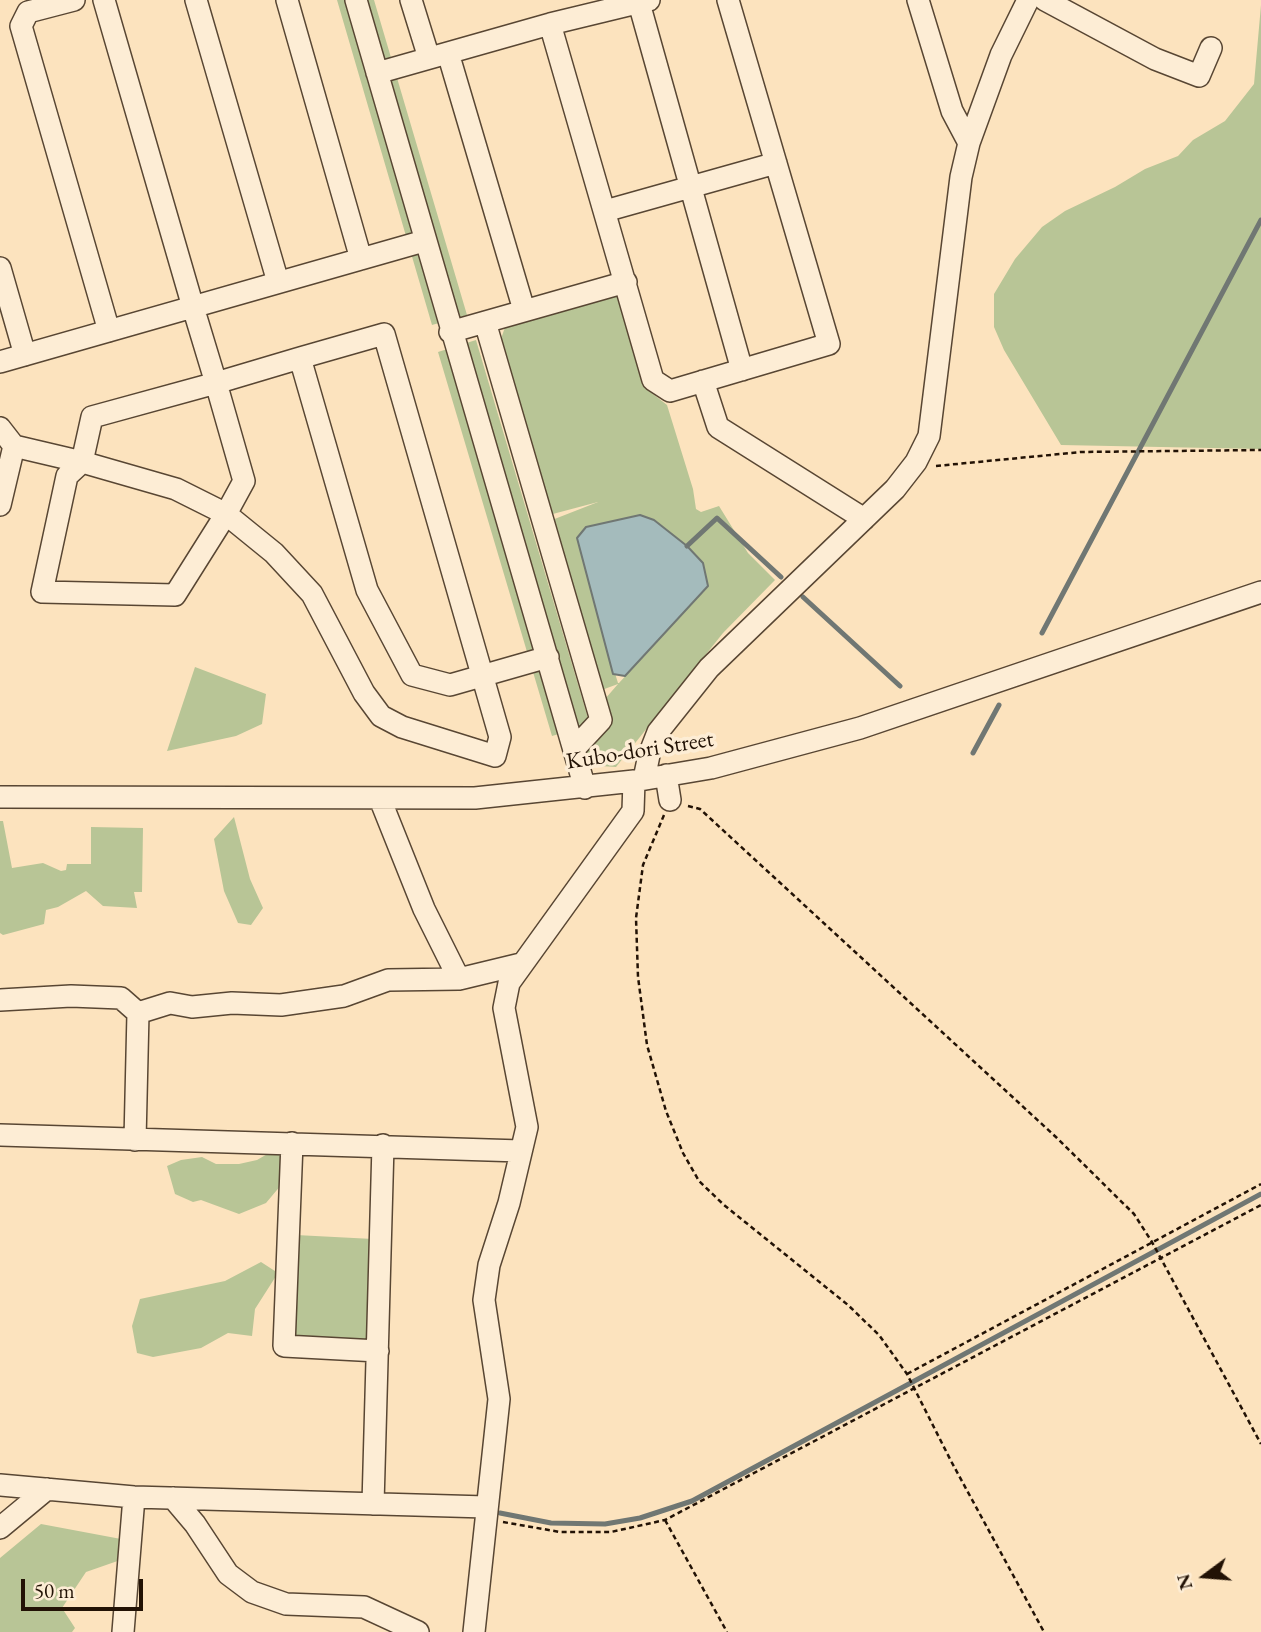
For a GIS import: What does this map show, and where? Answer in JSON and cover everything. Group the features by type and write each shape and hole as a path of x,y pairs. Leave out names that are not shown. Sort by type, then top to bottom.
{"street":[{"path":"74,0 29,12 22,26 109,331"},
{"path":"0,428 14,446 82,462 176,489 226,514 274,553 312,594 364,693 381,716 402,727 495,756 500,737 384,334 216,383 92,418 82,462 67,476 42,592 175,596 226,514 244,481 216,383 104,0"},
{"path":"196,0 278,282"},
{"path":"287,0 361,259"},
{"path":"356,0 450,332 585,788"},
{"path":"411,0 438,56 524,310"},
{"path":"550,24 653,380 670,391 830,344 728,0"},
{"path":"918,0 952,111 969,143"},
{"path":"474,1632 499,1399 484,1300 489,1265 527,1127 505,1007 509,983 633,811 639,780 658,732 709,668 895,489 916,462 929,436 954,226 969,143 1001,55 1028,0"},
{"path":"1045,0 1155,59 1199,76 1211,48"},
{"path":"377,73 550,24 644,1 691,188 742,369"},
{"path":"605,211 776,163"},
{"path":"0,362 424,241"},
{"path":"0,268 25,355"},
{"path":"450,332 626,282"},
{"path":"485,322 601,720 574,748"},
{"path":"300,358 367,590 412,676 450,685 548,657"},
{"path":"703,381 718,427 864,519"},
{"path":"0,505 14,446"},
{"name":"Kubo-dori Street","path":"0,797 475,798 639,780 711,768 860,728 1261,592"},
{"path":"666,775 670,800"},
{"path":"380,799 424,909 459,979"},
{"path":"138,1013 170,1003 192,1007 232,1003 281,1005 344,996 388,979 459,979 522,964"},
{"path":"0,1000 71,996 121,998 138,1013 135,1140"},
{"path":"0,1135 521,1151"},
{"path":"292,1143 284,1346 378,1351"},
{"path":"373,1504 383,1145"},
{"path":"0,1485 134,1497 373,1504 486,1513"},
{"path":"0,1528 47,1489"},
{"path":"123,1632 134,1497"},
{"path":"173,1498 195,1524 228,1574 252,1592 286,1604 364,1607 418,1632"}],"path":[{"path":"916,462 940,466 1081,452 1261,450"},
{"path":"1044,1632 951,1461 915,1388 879,1335 848,1305 707,1189 683,1153 666,1111 648,1045 638,977 635,918 643,865 670,800 700,809 1057,1138 1134,1214 1153,1243 1261,1444"},
{"path":"907,1374 1261,1184"},
{"path":"486,1513 573,1532 611,1532 665,1520 1160,1256 1261,1205"},
{"path":"665,1520 727,1632"}],"green space":[{"path":"337,0 374,0 467,315 432,325"},
{"path":"1261,5 1261,449 1061,445 1004,350 994,327 994,294 1015,259 1042,227 1065,211 1145,169 1178,156 1193,140 1225,121 1254,84"},
{"path":"622,291 648,390 667,405 693,489 696,509 701,512 719,506 748,553 775,580 723,633 616,767 600,766 586,753 605,699 618,684 599,691 552,520 598,502 549,515 500,342 506,324","holes":["708,586 619,683 607,648"]},
{"path":"476,340 590,725 552,736 438,352"},
{"path":"195,667 266,694 262,724 236,736 167,751"},
{"path":"234,817 250,879 263,908 251,925 238,923 224,891 214,839"},
{"path":"0,821 3,821 12,868 43,863 61,871 66,870 67,864 91,864 91,827 143,828 142,892 134,892 137,908 103,906 86,891 58,907 46,910 44,924 3,935 0,933"},
{"path":"276,1149 288,1158 287,1178 266,1203 239,1214 201,1200 193,1202 175,1194 167,1166 181,1160 202,1157 216,1164 239,1164 257,1160"},
{"path":"296,1235 373,1239 367,1341 291,1339"},
{"path":"261,1262 278,1273 255,1309 252,1336 228,1333 201,1348 153,1357 137,1353 132,1326 140,1299 225,1281"},
{"path":"41,1524 121,1539 129,1557 86,1572 62,1608 75,1628 72,1632 0,1632 0,1558"}],"water":[{"path":"640,515 654,520 687,546 703,563 708,586 625,676 613,674 577,538 586,527"}],"waterway":[{"path":"1042,633 1261,220"},
{"path":"687,546 717,518 781,577"},
{"path":"803,597 900,686"},
{"path":"973,753 999,705"},
{"path":"500,1513 551,1523 605,1524 640,1518 692,1501 1261,1194"}]}
